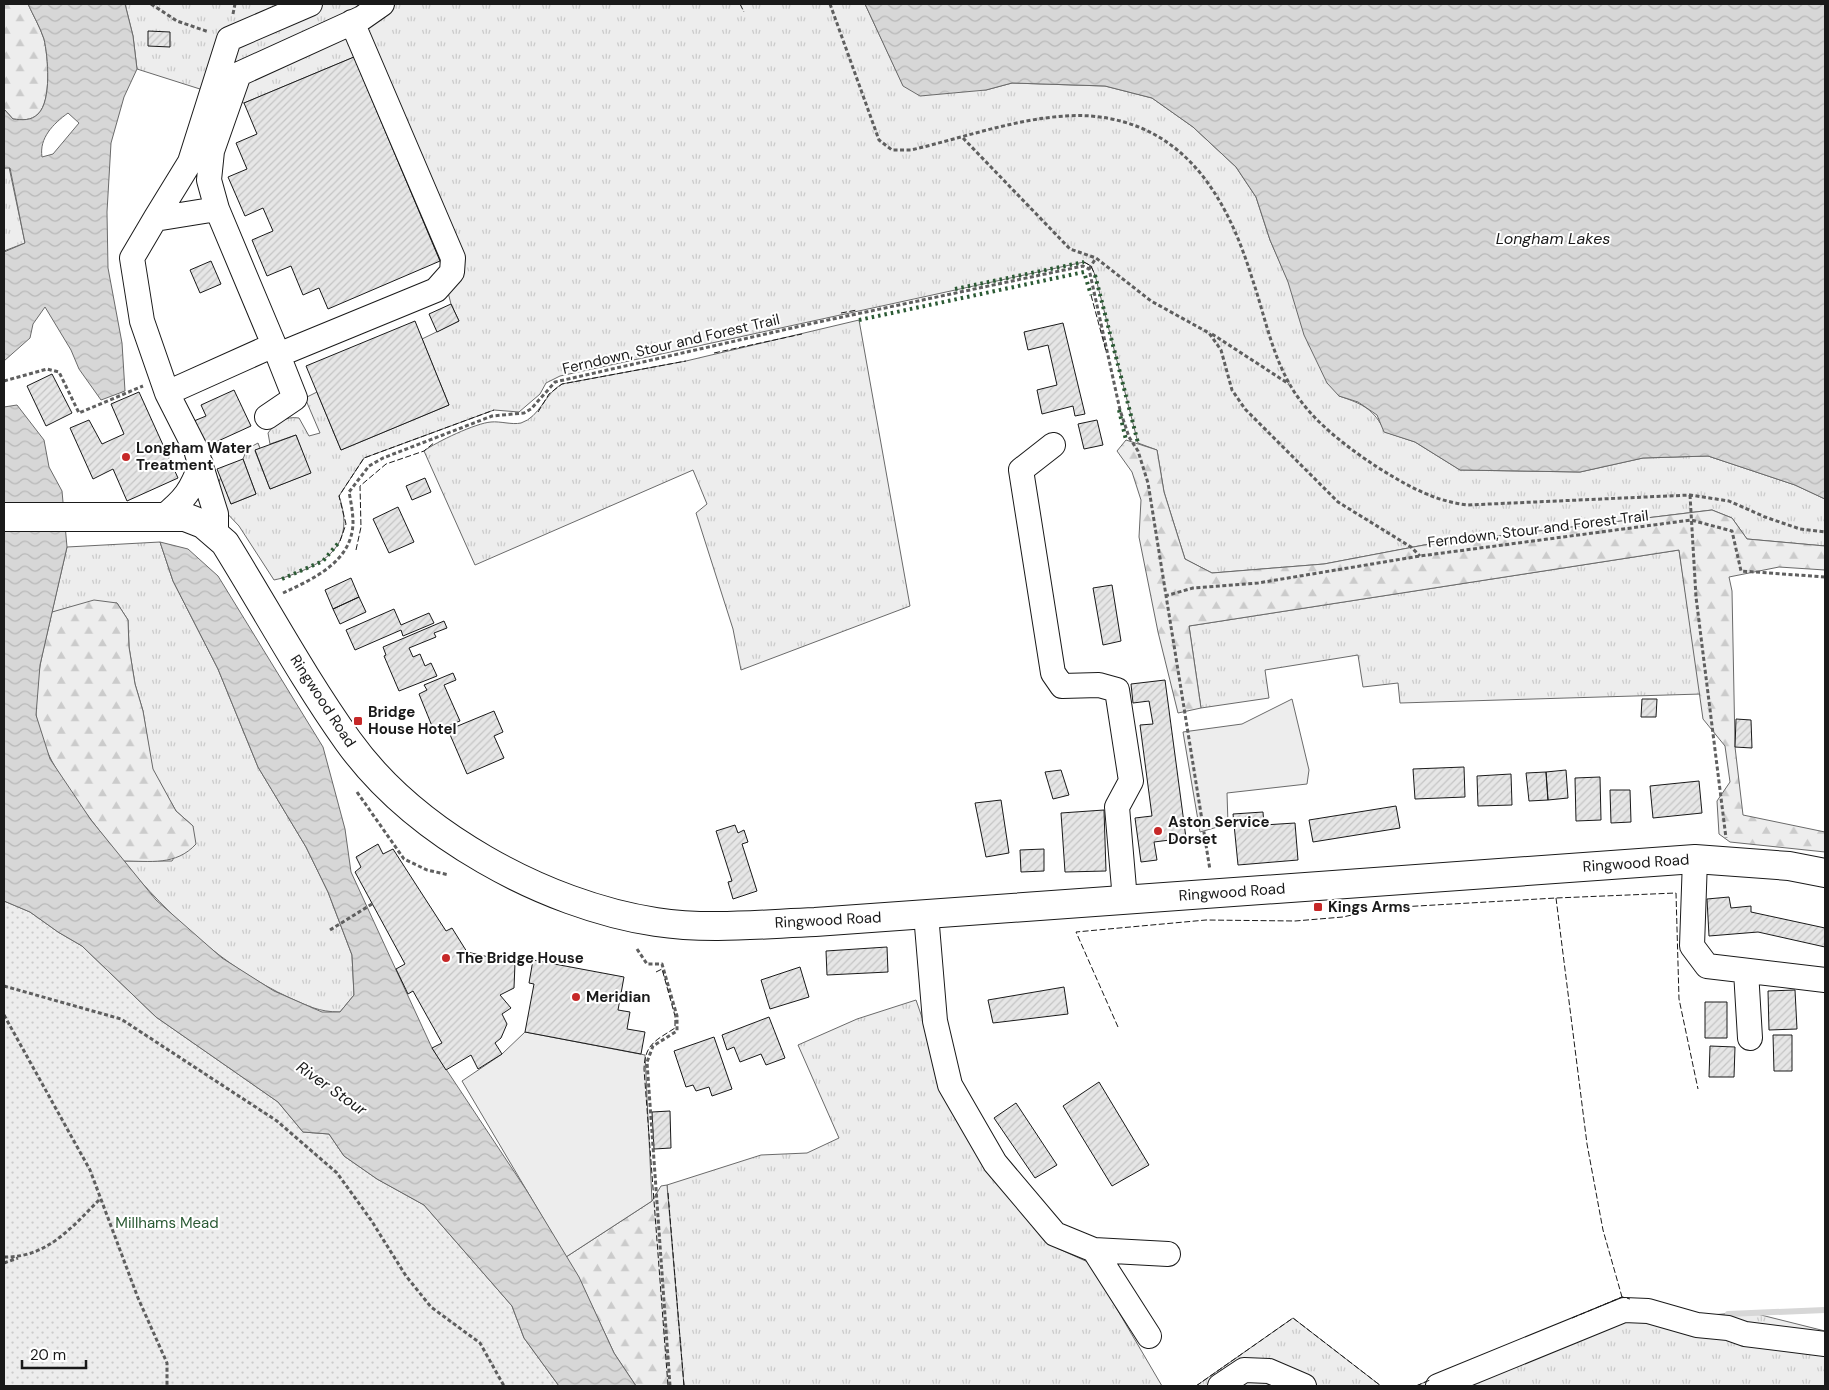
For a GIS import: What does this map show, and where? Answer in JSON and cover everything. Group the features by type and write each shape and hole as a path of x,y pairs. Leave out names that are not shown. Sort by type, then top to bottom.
{"highway":[{"name":"Ringwood Road","path":"4,517 162,517 185,518 203,524 225,543 348,742 393,792 455,841 535,885 598,909 656,922 715,926 815,922 1694,859 1789,866 1825,873"}],"street":[{"path":"216,536 216,514 201,464 165,386 142,322 132,258 190,162 229,38 310,4"},
{"path":"266,417 296,398 216,209 209,180 212,151 239,74 352,22 382,4"},
{"path":"165,386 276,350 436,290 452,272 453,258 352,22"},
{"path":"155,219 216,209"},
{"path":"1053,445 1021,470 1053,673 1062,686 1099,685 1117,690 1132,781 1117,807 1125,900"},
{"path":"162,517 182,501 194,482 201,464"},
{"path":"1694,859 1692,946 1707,966 1825,980"},
{"path":"926,914 935,1020 950,1085 995,1163 1055,1234 1094,1250 1168,1254"},
{"path":"1746,972 1750,1038"},
{"path":"1094,1250 1150,1336"},
{"path":"1438,1386 1624,1310 1648,1311 1697,1325 1728,1328 1745,1334 1825,1344"},
{"path":"1220,1386 1244,1370 1269,1371 1304,1386"}],"path":[{"path":"151,4 177,21 229,38"},
{"path":"830,4 879,140 892,150 911,150 1034,120 1066,116 1092,116 1121,120 1152,132 1180,152 1201,173 1220,198 1241,244 1276,356 1289,384 1305,406 1327,429 1400,482 1431,497 1448,502 1468,504 1574,502 1690,495 1729,501 1765,517 1800,529 1825,532"},
{"path":"963,138 1070,249 1096,258 1151,301 1210,332 1289,384"},
{"path":"1096,258 1089,269 1120,410 1129,436 1138,451 1148,483 1164,596 1213,893"},
{"name":"Ferndown, Stour and Forest Trail","path":"262,602 307,582 339,560 350,542 353,524 349,492 369,466 392,454 492,416 524,413 531,409 556,382 820,322 1083,266 1089,269"},
{"name":"Ferndown, Stour and Forest Trail","path":"1210,332 1221,350 1232,390 1246,409 1338,502 1411,547 1420,556 1691,520"},
{"path":"4,381 47,369 59,372 79,413 165,386"},
{"path":"1690,495 1696,597 1729,862"},
{"path":"1691,520 1732,530 1741,571 1825,577"},
{"path":"1164,596 1193,588 1258,583 1420,556"},
{"path":"354,788 404,859 426,870 449,875"},
{"path":"330,930 372,904"},
{"path":"637,949 647,964 662,964 677,1016 677,1031 654,1046 647,1062 670,1386"},
{"path":"4,986 121,1018 277,1121 337,1173 371,1220 406,1276 431,1307 480,1344 504,1386"},
{"path":"4,1015 90,1170 138,1298 167,1363 167,1386"},
{"path":"4,1263 58,1240 100,1199"},
{"path":"4,1257 21,1257"}],"green space":[{"path":"4,4 28,4 44,39 48,67 47,89 42,108 38,114 29,119 13,119 4,109"},
{"path":"125,4 865,4 903,85 986,90 1012,83 1105,86 1152,98 1193,127 1236,167 1256,197 1270,240 1339,396 1367,408 1377,418 1385,432 1415,442 1460,470 1580,472 1643,458 1708,456 1795,485 1825,499 1825,546 1747,539 1732,518 1712,510 1424,545 1324,564 1212,573 1185,559 1164,492 1157,450 1138,443 1095,275 1091,266 1084,262 560,376 546,383 540,394 519,412 494,410 364,458 339,496 343,509 343,532 334,550 316,564 304,570 274,580 239,526 222,508 217,486 221,477 231,504 256,494 243,459 247,449 258,443 260,448 255,451 270,489 310,473 296,435 270,444 268,433 282,421 290,418 299,418 309,436 320,433 305,398 317,392 341,450 449,405 422,339 459,321 451,304 440,261 354,57 244,103 137,69 133,36"},
{"path":"9,167 25,243 4,251 4,168"},
{"path":"859,320 910,606 741,670 733,629 696,513 707,504 693,470 475,565 424,451 430,447 484,423 521,423 528,420 551,393 562,384 686,361"},
{"path":"1126,440 1157,450 1164,492 1185,559 1212,573 1324,564 1424,545 1712,510 1732,518 1747,539 1825,546 1825,570 1779,567 1729,577 1732,591 1735,747 1743,815 1825,832 1825,852 1730,842 1719,834 1717,801 1730,782 1725,746 1703,719 1679,550 1189,626 1201,708 1178,713 1158,632 1139,537 1141,500 1132,472 1117,451"},
{"path":"160,542 173,581 218,669 258,767 306,847 328,892 352,955 354,995 340,1012 320,1010 302,1004 265,985 220,956 178,920 123,861 172,861 193,826 176,811 152,769 143,711 135,684 129,647 128,620 117,603 52,612 67,547"},
{"path":"1679,550 1701,694 1400,703 1398,683 1363,687 1358,655 1265,670 1269,698 1201,708 1189,626"},
{"path":"94,600 117,603 128,620 129,647 135,684 143,711 153,769 176,811 193,826 196,844 180,856 171,859 162,861 123,861 70,791 57,771 39,732 36,714 37,688 52,612"},
{"name":"Millhams Mead","path":"4,901 30,912 82,946 156,1017 278,1102 303,1132 329,1134 344,1156 377,1179 424,1205 512,1306 524,1338 559,1386 4,1386"},
{"path":"916,1000 934,1052 977,1150 1057,1248 1090,1263 1162,1386 684,1386 667,1185 761,1155 807,1153 839,1138 798,1045 857,1019"},
{"path":"667,1185 684,1386 636,1386 614,1353 579,1278 566,1257 652,1201 661,1186"},
{"path":"1622,1297 1698,1316 1749,1312 1825,1331 1825,1386 1416,1386"},
{"path":"1293,1318 1381,1386 1196,1386"}],"shaded area":[{"path":"1292,699 1309,770 1307,784 1227,793 1228,824 1200,832 1183,732 1242,724"},
{"path":"525,1032 645,1055 652,1201 566,1257 462,1081 502,1054"}],"water":[{"path":"28,4 125,4 133,36 137,69 124,97 111,143 107,212 108,268 122,343 125,391 101,400 79,369 71,350 45,307 33,324 30,338 4,361 4,252 25,243 10,168 4,168 4,109 13,119 29,119 38,114 45,99 48,78 44,39","holes":["68,113 79,123 53,154 42,157 45,138 57,122"]},
{"name":"Longham Lakes","path":"865,4 1825,4 1825,499 1795,485 1708,456 1643,458 1580,472 1460,470 1415,442 1384,432 1377,415 1358,402 1339,396 1327,383 1304,335 1288,282 1270,240 1256,197 1236,167 1193,127 1152,98 1105,86 1012,83 986,90 920,96 903,86"},
{"name":"River Stour","path":"17,405 44,440 49,467 62,491 67,547 40,665 36,715 50,759 91,820 156,900 222,958 274,991 322,1012 340,1012 354,995 352,955 328,892 306,847 258,767 218,669 173,581 160,542 188,549 218,576 323,747 345,829 351,872 432,1048 527,1191 579,1277 614,1353 636,1386 559,1386 524,1338 512,1306 424,1205 377,1179 344,1156 329,1134 303,1132 278,1102 156,1017 82,946 30,912 4,901 4,407"}],"building":[{"path":"148,31 170,32 170,47 148,46"},
{"path":"354,57 440,261 328,309 319,288 303,295 291,266 267,276 252,240 273,231 263,208 245,216 228,177 247,169 236,143 257,134 244,103"},
{"path":"211,261 221,284 200,293 190,270"},
{"path":"451,304 459,321 437,332 429,314"},
{"path":"415,321 449,405 341,450 306,366"},
{"path":"1063,323 1085,414 1075,416 1073,406 1042,414 1037,390 1057,385 1048,345 1028,350 1024,332"},
{"path":"52,374 72,413 46,426 27,386"},
{"path":"234,390 251,426 205,447 194,421 206,416 201,405"},
{"name":"Longham Water Treatment","path":"139,392 178,478 127,501 113,469 93,479 70,428 89,420 102,444 124,434 111,404"},
{"path":"1097,420 1103,445 1084,449 1078,424"},
{"path":"296,435 311,473 270,489 255,450"},
{"path":"243,459 256,494 231,504 217,469"},
{"path":"425,478 431,492 412,500 406,486"},
{"path":"398,507 414,542 389,553 373,519"},
{"path":"351,578 359,597 333,609 325,590"},
{"path":"1112,585 1121,641 1103,645 1093,588"},
{"path":"359,597 366,612 340,624 333,609"},
{"path":"394,609 401,625 429,613 434,623 403,636 401,630 355,650 346,630"},
{"path":"444,621 447,628 434,633 436,637 409,648 413,657 420,654 425,666 431,663 437,676 399,691 384,656 386,655 383,647"},
{"path":"453,673 456,680 444,685 460,721 434,731 419,694 427,690 424,685"},
{"path":"1165,680 1186,838 1154,842 1157,860 1141,862 1135,818 1152,816 1140,725 1153,724 1149,701 1133,703 1131,684"},
{"path":"1642,699 1657,699 1656,717 1641,717"},
{"path":"494,711 503,732 494,736 504,758 467,774 448,730"},
{"path":"1736,719 1751,720 1752,748 1735,747"},
{"path":"1464,767 1465,797 1415,799 1413,769"},
{"path":"1061,770 1069,795 1053,799 1045,772"},
{"path":"1566,770 1568,798 1548,800 1546,772"},
{"path":"1546,772 1548,800 1529,801 1526,773"},
{"path":"1511,774 1512,805 1478,806 1477,776"},
{"path":"1600,777 1601,820 1576,821 1575,778"},
{"path":"1699,781 1702,813 1653,818 1650,786"},
{"path":"1610,790 1630,790 1631,822 1611,823"},
{"path":"1001,800 1009,853 986,857 975,803"},
{"path":"1396,806 1400,828 1313,842 1309,820"},
{"path":"1104,810 1106,871 1065,872 1061,813"},
{"path":"1263,812 1264,825 1295,823 1298,860 1238,865 1233,814"},
{"path":"735,825 738,833 744,830 748,842 742,844 757,891 733,899 728,882 732,881 716,831"},
{"name":"The Bridge House","path":"378,844 383,854 393,849 446,931 452,928 467,952 515,963 514,988 500,995 511,1008 502,1014 507,1024 501,1038 495,1043 502,1054 478,1069 471,1055 446,1070 432,1048 442,1043 413,991 408,994 396,969 405,964 355,872 361,867 356,857"},
{"path":"1044,849 1044,871 1021,872 1020,850"},
{"path":"1729,897 1731,908 1751,906 1751,912 1825,928 1825,947 1758,932 1709,936 1707,899"},
{"path":"887,947 888,972 827,975 826,951"},
{"name":"Meridian","path":"533,960 624,977 618,1010 630,1012 627,1029 645,1032 641,1054 525,1032 534,984 529,983"},
{"path":"800,967 809,997 770,1009 761,980"},
{"path":"1064,987 1068,1014 993,1023 988,1000"},
{"path":"1795,990 1797,1029 1769,1030 1768,991"},
{"path":"1705,1002 1727,1002 1727,1038 1705,1038"},
{"path":"769,1017 785,1058 766,1065 761,1054 740,1062 734,1047 727,1050 722,1035"},
{"path":"1773,1035 1792,1035 1792,1071 1774,1071"},
{"path":"714,1037 732,1089 712,1096 709,1087 696,1091 693,1085 686,1087 674,1051"},
{"path":"1710,1046 1735,1047 1734,1077 1709,1077"},
{"path":"1099,1082 1149,1165 1112,1186 1063,1106"},
{"path":"1016,1103 1057,1165 1035,1178 994,1118"},
{"path":"670,1111 671,1148 654,1149 652,1112"}],"waterway":[{"path":"1728,1314 1825,1310"}],"hedge":[{"path":"955,289 1084,262"},
{"path":"859,320 1084,272 1091,295"},
{"path":"1095,275 1138,443"},
{"path":"1119,410 1126,440"},
{"path":"282,579 323,561 340,541"}],"fence":[{"path":"740,4 744,12"},
{"path":"1084,262 1091,266 1095,275"},
{"path":"1091,295 1106,351"},
{"path":"841,313 857,310"},
{"path":"714,353 802,334"},
{"path":"538,412 549,394 562,384 686,361"},
{"path":"340,541 346,524 339,496 364,458 494,410"},
{"path":"356,550 361,527 360,486 386,464 424,451 435,442"},
{"path":"1118,1027 1076,932 1206,920 1295,921 1343,917 1383,908 1676,893 1679,999 1698,1089"},
{"path":"1556,898 1587,1144 1603,1230 1622,1297"},
{"path":"656,972 662,969 675,1016 675,1028 649,1048 646,1054 644,1069 668,1386"},
{"path":"668,1193 684,1386"},
{"path":"1572,1318 1622,1297 1630,1299"},
{"path":"1196,1386 1293,1318 1381,1386"},
{"path":"1416,1386 1430,1380"}],"place":[{"name":"Longham Water Treatment","path":"126,457"},
{"name":"Bridge House Hotel","path":"358,721"},
{"name":"Aston Service Dorset","path":"1158,831"},
{"name":"Kings Arms","path":"1318,907"},
{"name":"The Bridge House","path":"446,958"},
{"name":"Meridian","path":"576,997"}]}
